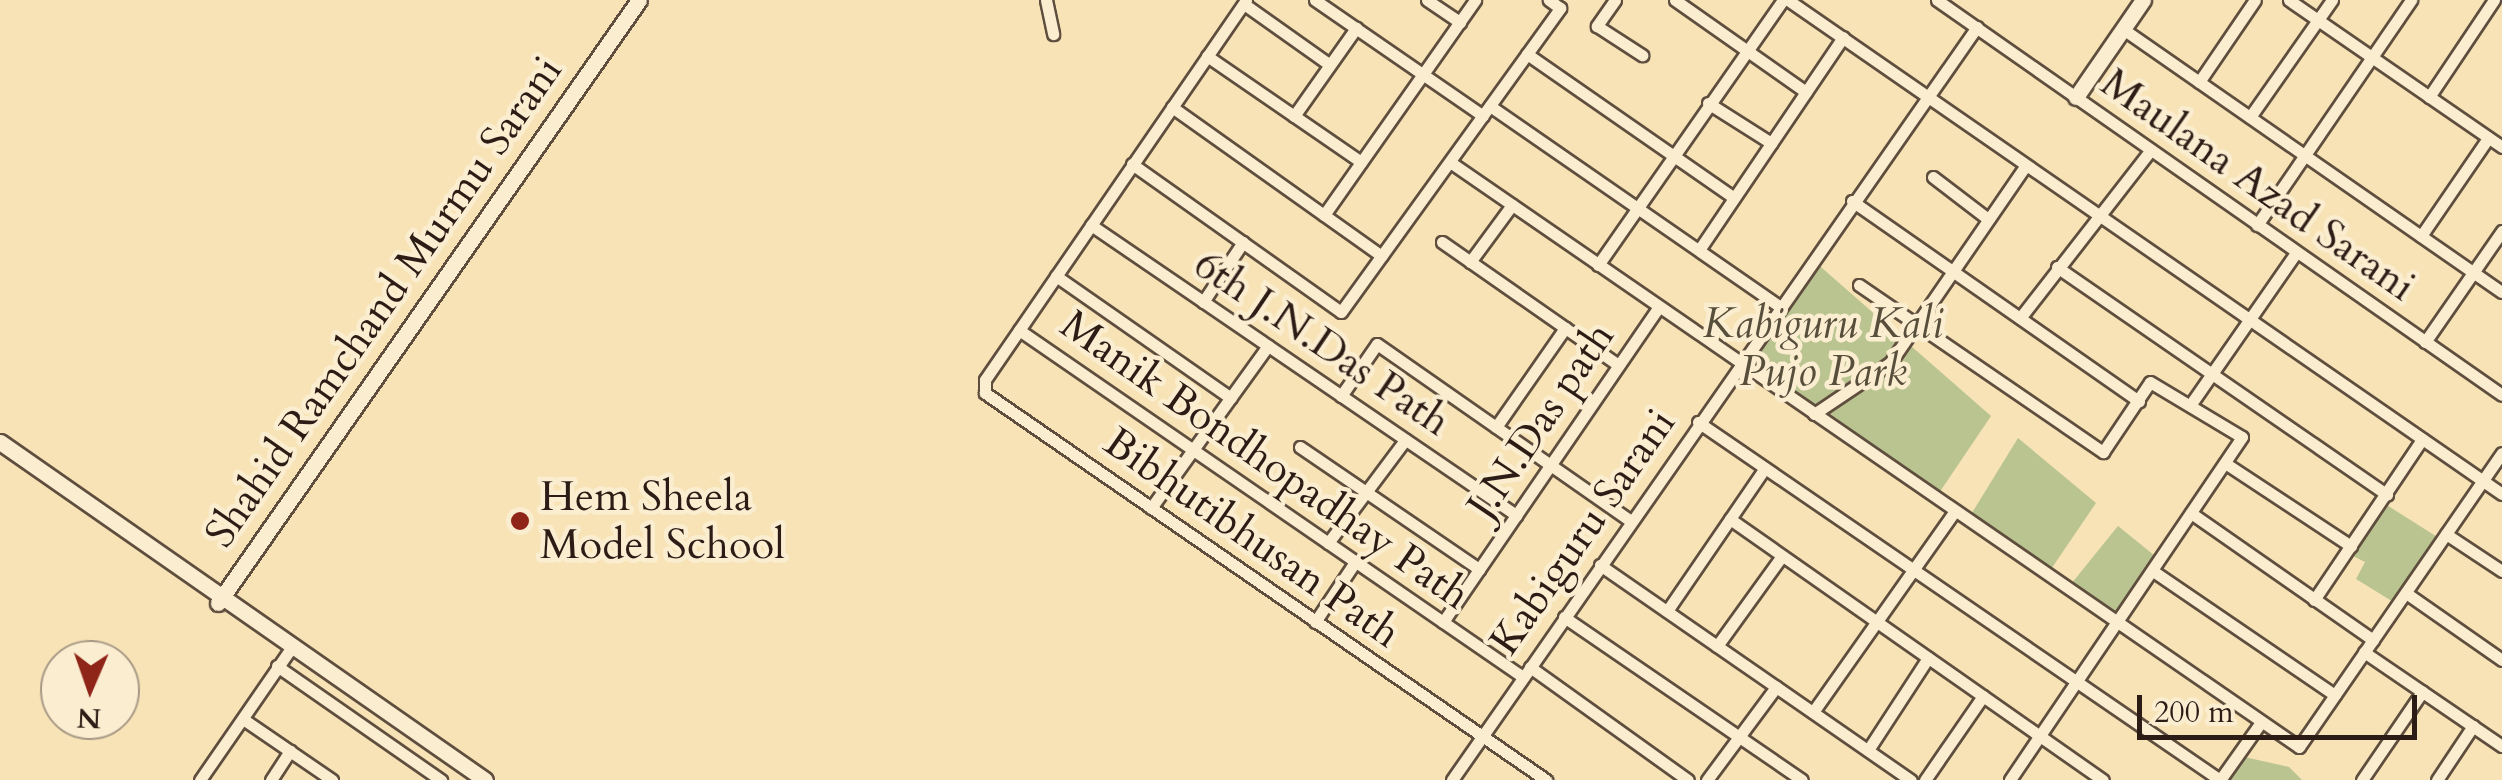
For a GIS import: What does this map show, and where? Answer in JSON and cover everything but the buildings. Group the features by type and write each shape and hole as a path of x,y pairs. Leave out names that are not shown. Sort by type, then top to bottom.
{"street":[{"name":"Shahid Ramchand Murmu Sarani","path":"220,599 639,0"},
{"path":"1046,0 1053,34"},
{"path":"1315,0 1423,74 1637,207 1779,306"},
{"path":"1427,0 1460,22"},
{"path":"1324,214 1475,0"},
{"path":"1132,164 1341,312 1560,8 1549,0"},
{"path":"1615,0 1597,26 1642,55"},
{"path":"1674,0 1806,92"},
{"path":"1598,265 1708,103 1786,0 2502,494"},
{"name":"Maulana Azad Sarani","path":"1938,0 2502,394"},
{"path":"2076,97 2143,0"},
{"path":"2199,82 2256,0"},
{"path":"2289,0 2502,148"},
{"path":"2250,117 2332,0"},
{"path":"2257,225 2308,158 2410,0"},
{"path":"2429,97 2494,0"},
{"path":"1019,330 1245,2 1330,65"},
{"name":"Kabiguru Sarani","path":"1452,780 1977,27"},
{"path":"1294,116 1356,28"},
{"path":"2123,29 2502,292"},
{"path":"1699,250 1843,38"},
{"path":"1528,54 1734,198"},
{"path":"1207,56 1361,162"},
{"path":"1708,103 1771,143"},
{"path":"1172,108 1382,256"},
{"path":"2421,236 2488,138"},
{"path":"2020,318 2096,213 2150,150"},
{"path":"1450,162 2116,626 2299,747 2502,453"},
{"path":"1814,414 1890,363 2026,165"},
{"path":"1933,177 1988,219"},
{"path":"1852,202 2139,400"},
{"path":"1470,262 1512,205"},
{"name":"6th J.N.Das Path","path":"1091,225 1516,516"},
{"path":"2425,342 2502,231"},
{"path":"1203,302 1243,242"},
{"path":"1442,242 1618,365"},
{"path":"2193,401 2296,252"},
{"path":"2058,266 2387,495"},
{"path":"1056,276 1231,398"},
{"path":"1860,285 2103,452 2153,382 2193,401 2242,437 2010,780"},
{"name":"J.N.Das path","path":"1443,622 1659,306"},
{"path":"1496,427 1565,328"},
{"name":"Bibhutibhusan Path","path":"1019,330 985,393 1546,780"},
{"name":"Manik Bondhopadhay Path","path":"1019,330 1443,622 1688,780"},
{"path":"1341,396 1377,344 1631,521"},
{"path":"1151,508 1268,346"},
{"path":"1698,422 2220,780 2261,722"},
{"path":"2314,600 2422,439"},
{"path":"1328,543 1405,440"},
{"path":"0,442 474,780"},
{"path":"1300,448 1478,570"},
{"path":"0,452 220,599"},
{"path":"2225,462 2351,546"},
{"path":"1667,611 1765,468"},
{"path":"1813,712 1954,512"},
{"path":"2191,514 2373,640"},
{"path":"1730,519 2104,780"},
{"path":"2446,534 2502,571"},
{"path":"1717,646 1782,556"},
{"path":"1316,622 1356,562"},
{"path":"1600,565 1911,780"},
{"path":"2153,571 2334,695"},
{"path":"2406,593 2502,660"},
{"path":"1564,617 1802,780"},
{"path":"200,780 290,648"},
{"path":"290,648 486,780"},
{"path":"2364,652 2502,746"},
{"path":"1868,750 1928,658"},
{"path":"277,666 441,780"},
{"path":"1708,780 1776,687"},
{"path":"2362,780 2422,692"},
{"path":"1925,780 1983,696"},
{"path":"242,718 332,780"},
{"path":"2436,780 2473,726"},
{"path":"271,780 290,752"}],"green space":[{"name":"Kabiguru Kali Pujo Park","path":"1814,261 1991,416 1937,496 1740,363"},
{"path":"2018,438 2096,503 2047,575 1967,521"},
{"path":"2382,502 2442,540 2395,603 2356,579 2365,562 2347,553"},
{"path":"2118,526 2160,560 2109,623 2067,589"},
{"path":"2240,756 2289,767 2302,780 2222,780"}],"place":[{"name":"Hem Sheela Model School","path":"520,521"}]}
